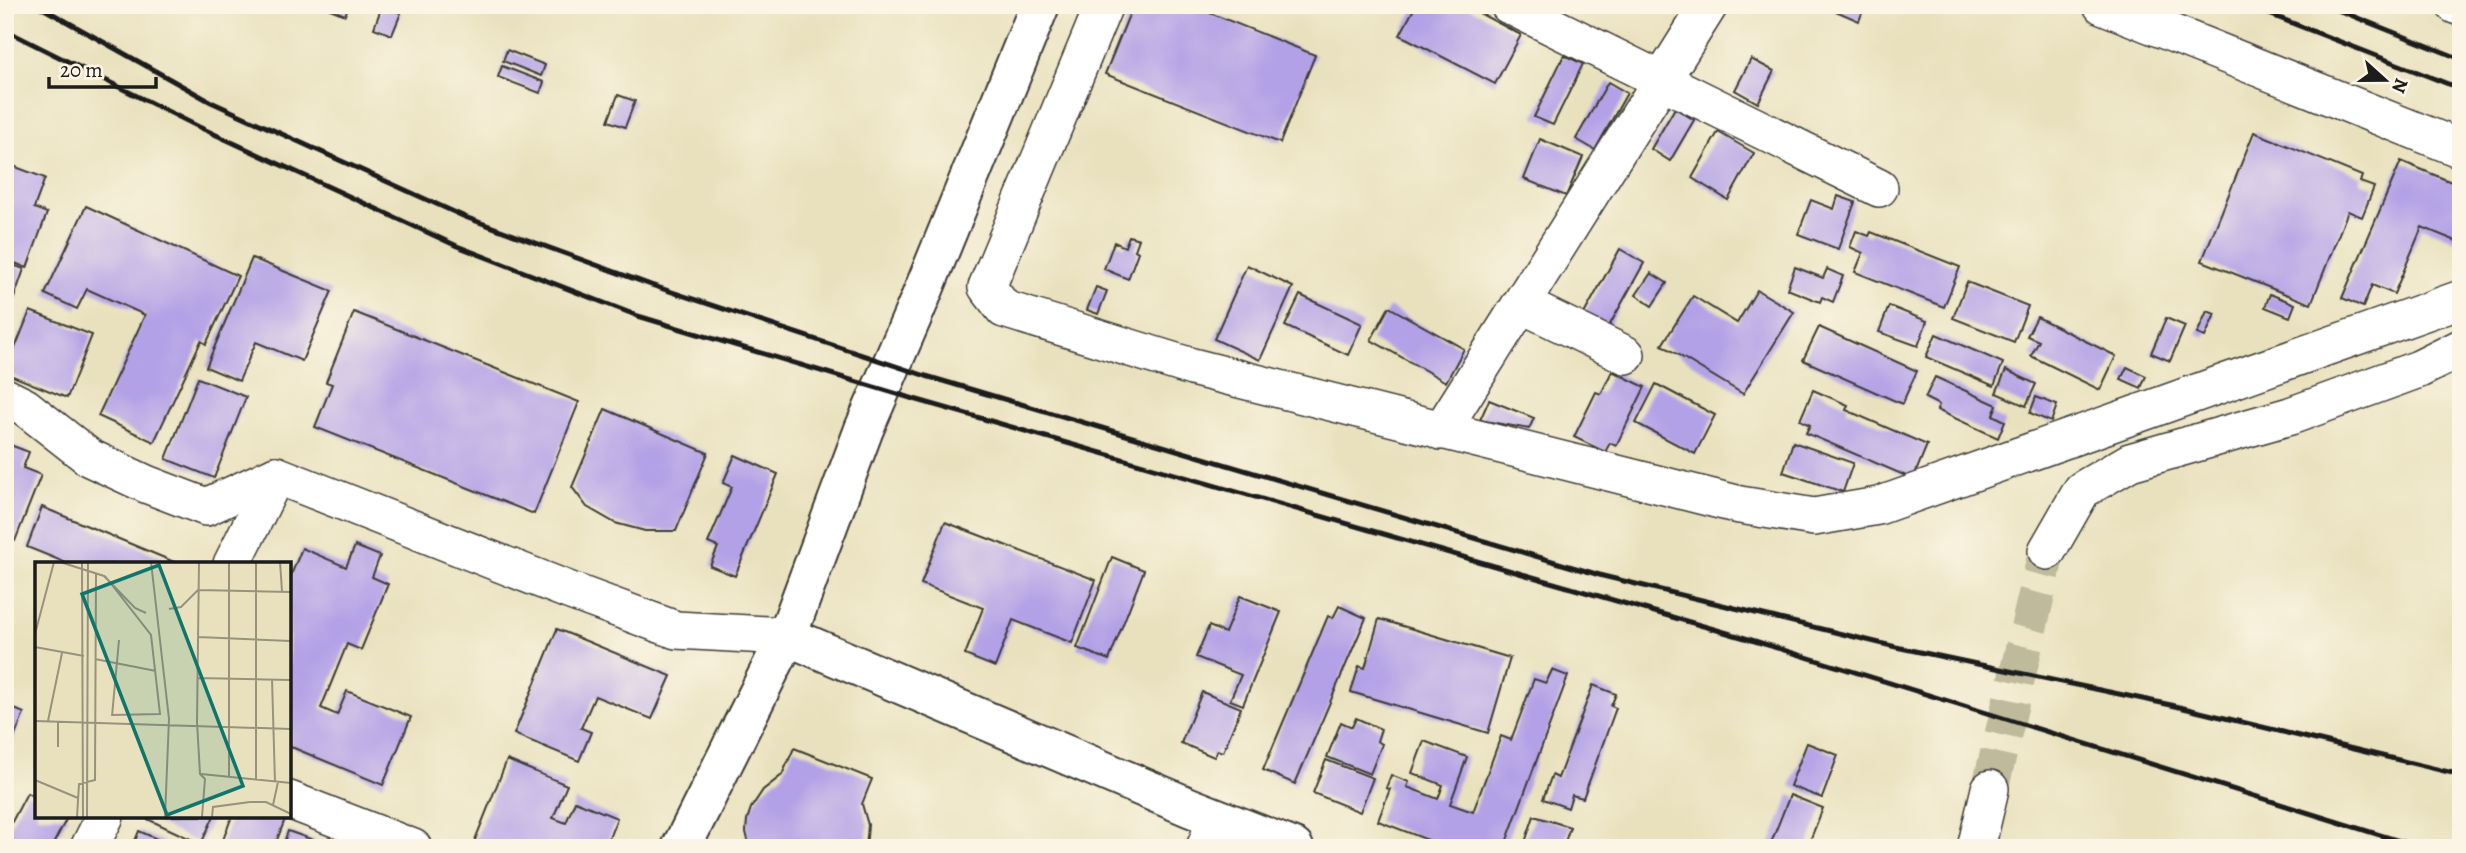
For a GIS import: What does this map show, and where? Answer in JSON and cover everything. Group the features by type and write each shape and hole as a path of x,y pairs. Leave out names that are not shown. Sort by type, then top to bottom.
{"street":[{"path":"681,848 787,636 864,429 1040,5"},
{"path":"1104,5 987,287 1004,309 1192,367 1740,505 1814,517 1878,506 2461,299"},
{"path":"1509,5 1879,188"},
{"path":"1441,431 1709,5"},
{"path":"2102,5 2461,149"},
{"path":"2455,5 2461,7"},
{"path":"1521,304 1626,355"},
{"path":"2047,551 2082,489 2130,462 2290,416 2419,369 2461,348"},
{"path":"5,397 25,407 90,458 206,508 276,475 676,630 787,636 1211,833 1294,848"},
{"path":"233,562 276,475"},
{"path":"1976,848 1990,789"},
{"path":"290,800 412,848"},
{"path":"89,848 104,818"}],"building":[{"path":"320,5 349,5 345,15"},
{"path":"1133,5 1190,5 1315,55 1280,143 1105,74"},
{"path":"1416,5 1464,5 1521,35 1495,84 1400,35"},
{"path":"1822,5 1865,5 1859,21"},
{"path":"382,6 401,13 392,35 374,28"},
{"path":"507,50 545,65 541,76 503,61"},
{"path":"1564,55 1583,64 1553,125 1534,117"},
{"path":"1751,59 1774,71 1758,103 1735,90"},
{"path":"502,66 544,82 540,93 498,77"},
{"path":"1608,82 1627,93 1595,150 1576,139"},
{"path":"618,95 635,101 625,127 608,121"},
{"path":"1675,108 1694,120 1670,161 1651,149"},
{"path":"1718,132 1754,153 1728,200 1692,178"},
{"path":"2254,132 2362,176 2360,182 2374,187 2362,217 2348,211 2311,304 2202,261"},
{"path":"1540,139 1583,157 1566,196 1524,179"},
{"path":"2401,161 2461,186 2461,243 2422,227 2394,294 2372,285 2363,307 2342,298"},
{"path":"5,163 45,178 34,208 47,213 27,268 5,259"},
{"path":"1838,196 1855,202 1838,249 1798,234 1811,200 1834,209"},
{"path":"86,206 238,276 206,344 201,341 154,442 98,416 145,315 87,289 77,309 45,294"},
{"path":"1856,231 1869,236 1871,232 1960,267 1944,307 1855,272 1863,253 1850,247"},
{"path":"1129,236 1139,239 1135,250 1138,252 1128,279 1104,269 1114,242 1125,247"},
{"path":"1620,249 1644,263 1608,328 1584,314"},
{"path":"252,258 332,291 302,361 256,342 239,381 206,367"},
{"path":"5,262 24,269 6,321 5,321"},
{"path":"1247,265 1293,287 1260,360 1214,339"},
{"path":"1795,267 1823,278 1827,269 1843,276 1833,302 1822,297 1820,302 1787,289"},
{"path":"1651,273 1667,283 1652,306 1636,295"},
{"path":"1967,282 2028,306 2014,342 1953,318"},
{"path":"1096,287 1107,291 1098,314 1087,310"},
{"path":"1757,290 1794,312 1743,394 1662,345 1693,296 1737,323"},
{"path":"2270,294 2295,304 2290,317 2265,307"},
{"path":"1300,295 1362,324 1348,355 1285,326"},
{"path":"1889,306 1927,321 1918,346 1879,332"},
{"path":"1389,307 1464,349 1446,382 1371,340"},
{"path":"30,311 92,335 67,398 5,373"},
{"path":"2207,311 2215,314 2205,337 2197,334"},
{"path":"354,312 579,402 534,514 315,427 332,384 326,382"},
{"path":"2037,317 2116,356 2100,390 2031,356 2039,341 2027,336"},
{"path":"2166,318 2185,326 2170,361 2151,353"},
{"path":"1819,327 1917,371 1902,404 1803,360"},
{"path":"1936,334 2003,363 1994,386 1926,357"},
{"path":"2127,367 2146,376 2141,388 2121,379"},
{"path":"2006,370 2036,384 2026,406 1996,393"},
{"path":"1612,371 1645,387 1616,446 1610,443 1605,452 1574,437 1596,392 1601,394"},
{"path":"1935,377 1997,405 1993,415 2005,421 1998,438 1937,410 1939,405 1925,398"},
{"path":"198,378 246,397 214,478 166,459"},
{"path":"1656,384 1715,415 1695,454 1636,423"},
{"path":"1813,390 1848,405 1846,410 1927,445 1913,479 1806,433 1810,425 1800,420"},
{"path":"2036,397 2057,405 2051,422 2030,413"},
{"path":"1489,400 1534,418 1529,429 1480,420"},
{"path":"605,409 708,453 676,531 645,531 615,523 587,507 572,487"},
{"path":"1793,442 1853,463 1843,492 1783,472"},
{"path":"5,443 29,452 23,468 41,475 15,541 5,537"},
{"path":"735,455 778,474 735,576 710,566 718,547 708,543 732,487 723,483"},
{"path":"42,507 174,562 64,562 27,547"},
{"path":"945,522 1096,580 1072,643 1013,620 995,667 965,655 983,608 921,584"},
{"path":"355,546 380,556 372,577 388,584 361,650 347,644 321,708 337,715 347,691 411,717 383,785 290,746 290,578 302,548 346,567"},
{"path":"1112,557 1144,570 1109,660 1077,648"},
{"path":"1240,596 1281,612 1243,705 1230,700 1241,675 1196,657 1209,626 1225,633"},
{"path":"1339,606 1366,618 1295,784 1263,770 1328,616 1333,618"},
{"path":"1379,619 1510,658 1488,733 1351,692 1359,666 1365,668"},
{"path":"557,629 671,676 652,719 595,696 581,728 591,732 579,761 514,734"},
{"path":"1552,670 1568,676 1504,848 1449,848 1378,821 1390,789 1386,788 1391,775 1409,782 1407,787 1438,799 1443,785 1412,773 1424,741 1467,757 1450,804 1473,812 1501,736 1511,740 1534,679 1546,683"},
{"path":"1593,685 1616,694 1611,706 1616,708 1583,798 1572,795 1568,808 1543,799 1552,775 1558,778"},
{"path":"1202,692 1241,708 1223,752 1217,750 1214,757 1181,743"},
{"path":"5,705 24,713 10,748 5,746"},
{"path":"1356,718 1381,729 1377,741 1382,744 1370,774 1327,757 1341,722 1352,727"},
{"path":"1807,743 1838,755 1822,798 1790,786"},
{"path":"794,748 872,779 862,804 868,825 866,848 750,848 746,832 751,808 763,790 782,775"},
{"path":"507,760 567,785 553,818 566,823 575,801 617,818 605,848 480,848 473,845"},
{"path":"1326,760 1373,778 1360,812 1313,793"},
{"path":"27,793 35,797 35,818 67,818 51,848 5,848 5,835"},
{"path":"1790,795 1823,808 1807,848 1769,848"},
{"path":"1534,816 1570,827 1563,848 1523,848"},
{"path":"145,818 213,818 201,844"},
{"path":"231,818 285,819 274,848 220,848"},
{"path":"139,831 177,848 132,848"},
{"path":"288,831 333,847 333,848 282,848"}],"tunnel":[{"path":"1990,789 2047,551"}],"railway":[{"path":"37,5 211,102 465,217 651,285 926,376 1603,576 1896,647 2171,705 2461,775"},
{"path":"2246,5 2461,89"},
{"path":"2325,5 2461,59"},
{"path":"5,30 199,127 457,246 638,316 914,399 1745,638 2422,848"}]}
